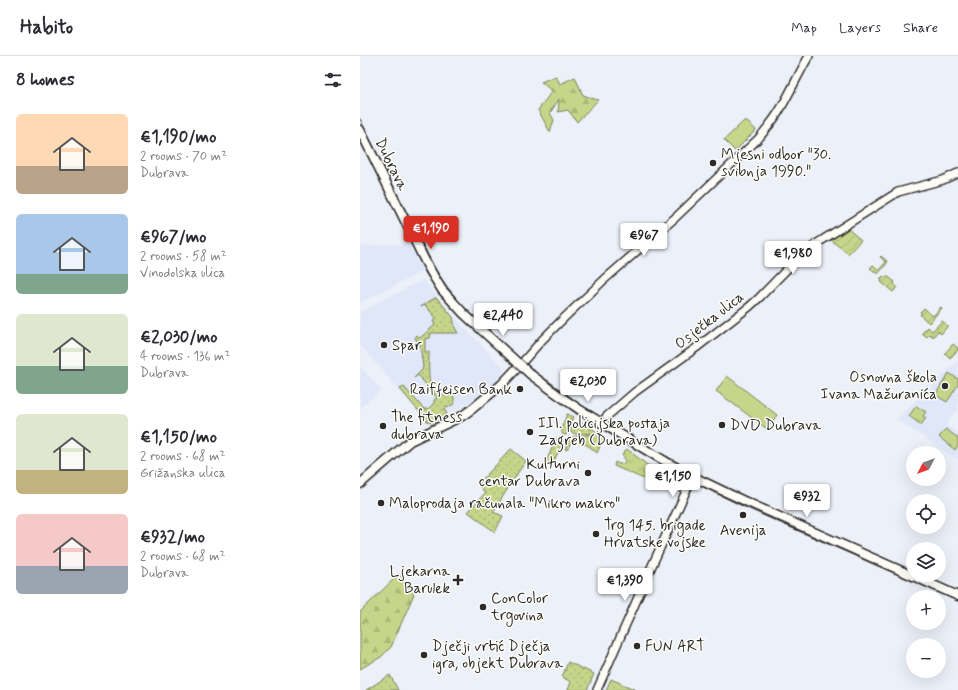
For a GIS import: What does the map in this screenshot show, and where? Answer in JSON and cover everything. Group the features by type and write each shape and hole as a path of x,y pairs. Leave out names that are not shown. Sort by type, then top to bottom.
{"main road":[{"name":"Dubrava","path":"360,130 438,283 455,304 520,365 556,393 602,423 661,459 693,476 746,502 958,596"},
{"path":"360,484 410,441 462,416 472,409 497,389 520,365"}],"street":[{"path":"520,365 565,316 676,217 759,138 781,108 809,56"},
{"name":"Osječka ulica","path":"602,423 607,416 629,396 696,348 749,307 791,265 816,244 898,192 943,180 958,173"},
{"path":"597,690 693,476"}],"shaded area":[{"path":"410,244 423,271 360,303 360,246"},
{"path":"424,279 445,308 503,367 504,371 496,383 481,396 432,424 427,422 360,345 360,312"},
{"name":"Osnovna škola Ivana Mažuranića","path":"958,361 958,412 955,411 946,426 958,433 958,460 946,452 946,446 937,446 896,419"},
{"path":"360,366 381,390 360,408"}],"green space":[{"path":"556,76 560,84 575,77 583,95 598,100 577,122 568,110 558,112 559,99 550,113 554,120 550,132 538,110 552,91 541,82"},
{"path":"745,120 756,130 735,151 724,140"},
{"path":"848,229 861,240 848,254 831,240"},
{"path":"881,256 888,262 878,274 870,268 873,265 879,270 886,262 880,257"},
{"path":"883,276 885,278 887,276 895,282 894,284 897,287 893,292 881,282 882,280 880,279"},
{"path":"437,298 453,317 455,328 458,333 431,333 430,338 425,339 425,352 429,352 430,384 434,392 439,392 440,395 452,394 454,397 454,404 444,409 447,414 431,423 427,421 400,389 404,387 424,409 428,409 437,398 418,375 414,378 423,367 420,345 415,338 417,335 420,338 435,325 433,321 436,318 425,305 421,306"},
{"path":"941,307 942,308 929,323 920,315 922,314 920,312 924,308 933,316"},
{"path":"942,321 947,325 947,327 941,334 938,331 933,337 930,334 927,337 922,333 928,327 932,331"},
{"path":"953,344 958,348 958,350 950,358 945,353"},
{"path":"949,373 958,379 958,385 947,402 935,395"},
{"path":"727,376 777,415 767,429 716,391"},
{"path":"916,406 926,412 923,416 926,418 921,425 909,416"},
{"path":"567,414 573,417 566,435 563,435 561,429"},
{"path":"581,422 599,433 576,434 570,432 573,425 579,425"},
{"path":"946,429 958,438 958,446 955,450 939,437"},
{"path":"598,434 604,437 597,453 586,444 576,442 571,442 567,450 565,449 571,437"},
{"path":"562,438 563,442 553,463 545,464 556,439"},
{"path":"511,449 526,461 493,512 503,516 495,532 468,512 485,493 478,484"},
{"path":"627,449 646,464 676,481 678,484 674,492 614,466 615,462 623,464 625,462 622,455"},
{"path":"399,574 414,594 391,647 381,657 360,669 360,612"},
{"path":"568,662 594,674 587,690 568,690 571,682 562,677"},
{"path":"390,675 398,690 366,690"},
{"path":"611,679 636,690 606,690"}],"tram line":[{"path":"360,119 428,255 448,288 462,305 550,384 650,447 695,472 731,490 906,568"},
{"path":"360,140 426,274 438,292 485,340 529,379 580,415 656,461 700,485 958,601"},
{"path":"938,582 958,591"}],"place":[{"name":"Mjesni odbor \"30. svibnja 1990.\"","path":"713,163"},
{"name":"Spar","path":"384,345"},
{"name":"Osnovna škola Ivana Mažuranića","path":"945,386"},
{"name":"Raiffeisen Bank","path":"520,389"},
{"name":"DVD Dubrava","path":"722,425"},
{"name":"The fitness dubrava","path":"383,426"},
{"name":"III. policijska postaja Zagreb (Dubrava)","path":"530,432"},
{"name":"Kulturni centar Dubrava","path":"588,473"},
{"name":"Maloprodaja računala \"Mikro makro\"","path":"381,503"},
{"name":"Avenija","path":"743,515"},
{"name":"Trg 145. brigade Hrvatske vojske","path":"596,534"},
{"name":"Ljekarna Barulek","path":"458,580"},
{"name":"ConColor trgovina","path":"483,607"},
{"name":"FUN ART","path":"637,646"},
{"name":"Dječji vrtić Dječja igra, objekt Dubrava","path":"424,655"}]}
